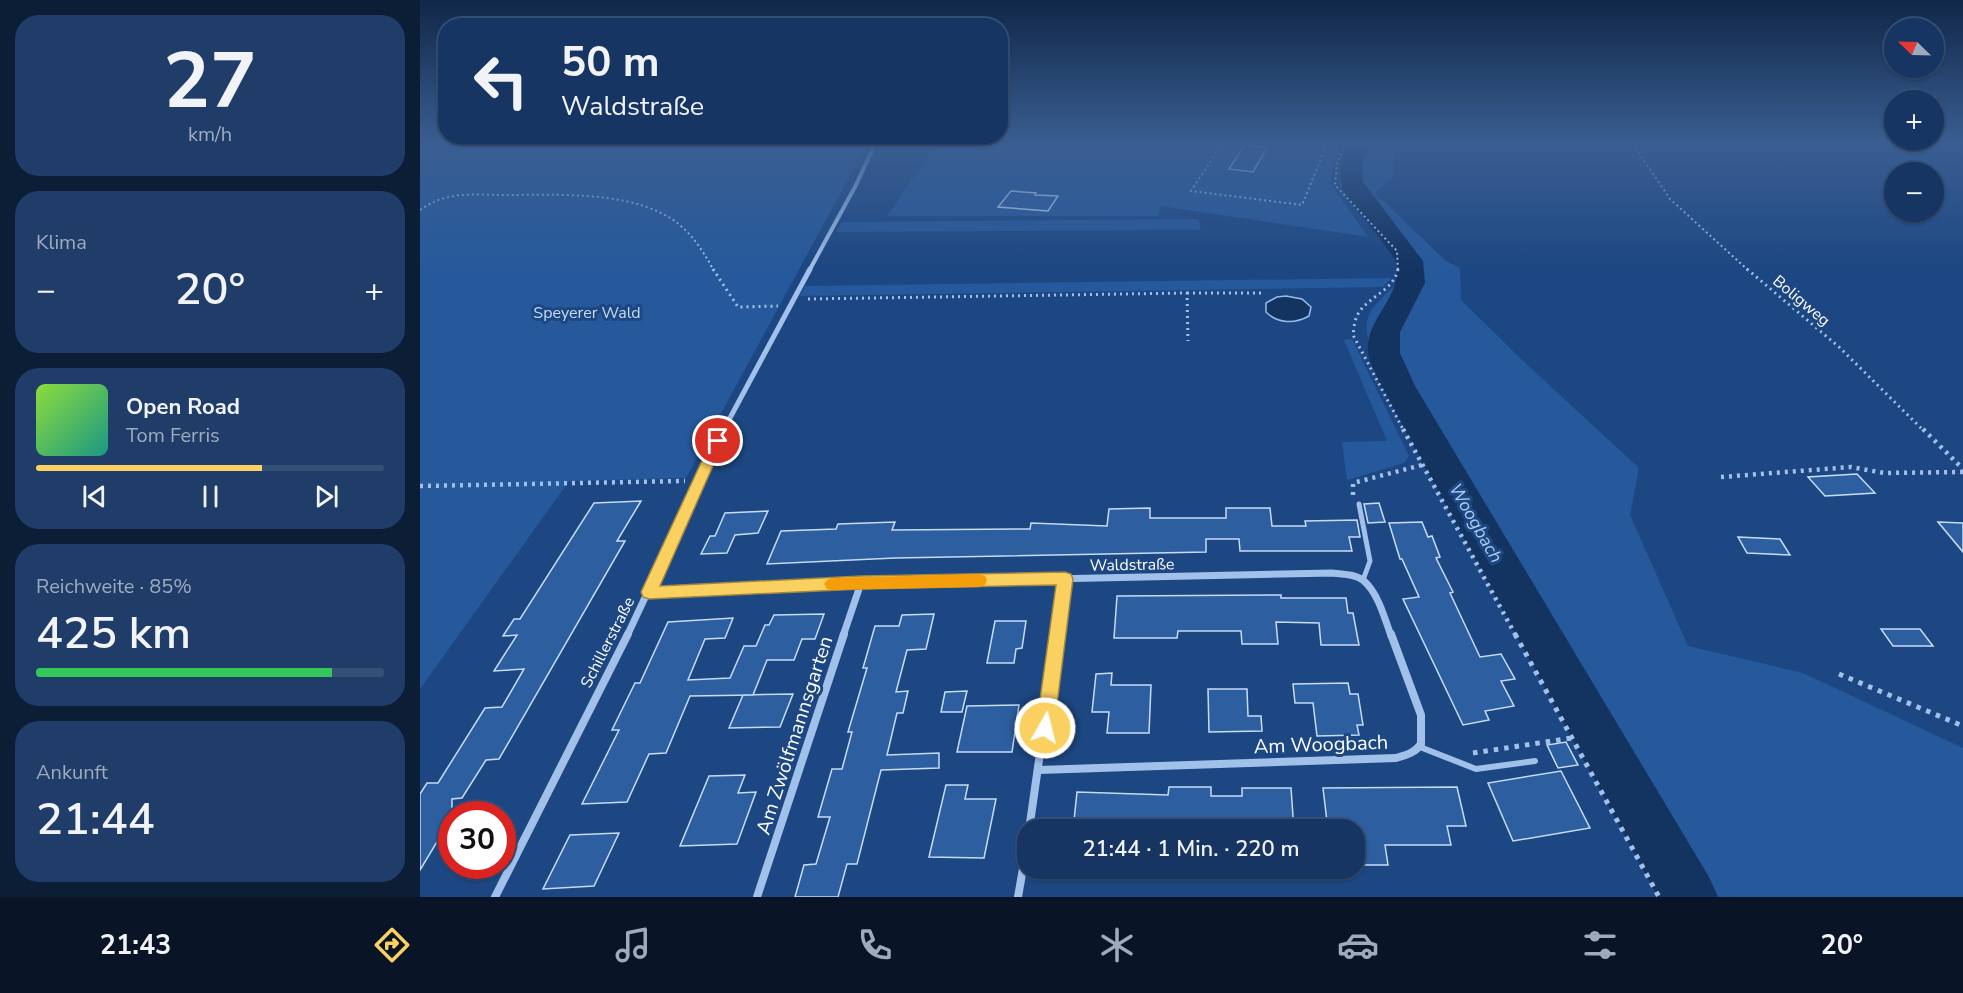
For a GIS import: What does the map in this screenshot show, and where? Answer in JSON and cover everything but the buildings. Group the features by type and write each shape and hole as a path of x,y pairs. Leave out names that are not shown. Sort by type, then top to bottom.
{"street":[{"name":"Schillerstraße","path":"495,897 649,592 698,481 788,306 856,186"},
{"name":"Waldstraße","path":"649,592 861,583 1332,573 1350,575 1363,580"},
{"path":"1031,819 1065,579"},
{"path":"1363,580 1369,586 1379,608 1415,697 1423,733 1420,747"},
{"name":"Am Zwölfmannsgarten","path":"757,897 861,583"},
{"name":"Am Woogbach","path":"1039,770 1396,758 1412,755 1420,747"},
{"path":"1018,897 1021,879"}],"lane":[{"path":"1359,504 1371,561 1363,580"},
{"path":"1420,747 1476,769 1535,760"}],"path":[{"path":"1194,186 1191,191 1302,205 1310,186"},
{"path":"1337,186 1397,250 1400,262 1399,274 1356,317 1353,335 1659,897"},
{"name":"Boligweg","path":"1661,186 1670,199 1722,248 1839,347 1963,471"},
{"path":"420,210 427,204 451,196 550,195 594,197 653,210 676,221 699,243 725,292 738,307 788,306"},
{"path":"1187,293 1188,341"},
{"path":"793,299 1263,293"},
{"path":"1359,504 1355,501 1353,483 1422,465"},
{"path":"1721,477 1851,467 1884,473 1963,471"},
{"path":"420,486 698,481"},
{"path":"1839,674 1963,726"},
{"path":"1460,764 1467,754 1573,738"}],"green space":[{"name":"Speyerer Wald","path":"420,186 844,186 686,478 569,481 420,689"},
{"path":"908,186 1332,186 1368,237 1161,206 1158,216 887,216"},
{"path":"1341,186 1383,186 1375,193 1446,261 1460,268 1461,300 1639,468 1630,515 1688,646 1803,673 1963,748 1963,897 1671,897 1379,373 1369,341 1367,320 1378,302 1403,279 1406,261 1395,243"},
{"path":"1198,219 1201,230 836,232 842,222"},
{"path":"1391,278 1383,287 800,296 805,286"},
{"path":"1352,339 1409,456 1404,463 1347,480 1342,442 1387,441 1344,340"}],"shaded area":[{"path":"1277,297 1302,299 1311,307 1309,316 1287,322 1276,319 1266,312 1266,303"}],"waterway":[{"name":"Woogbach","path":"1353,186 1409,261 1411,283 1385,332 1384,353 1398,386 1689,897"}],"slow traffic":[{"path":"832,584 979,580"}],"route":[{"path":"718,441 649,592 861,583 1065,579 1045,728"}]}
